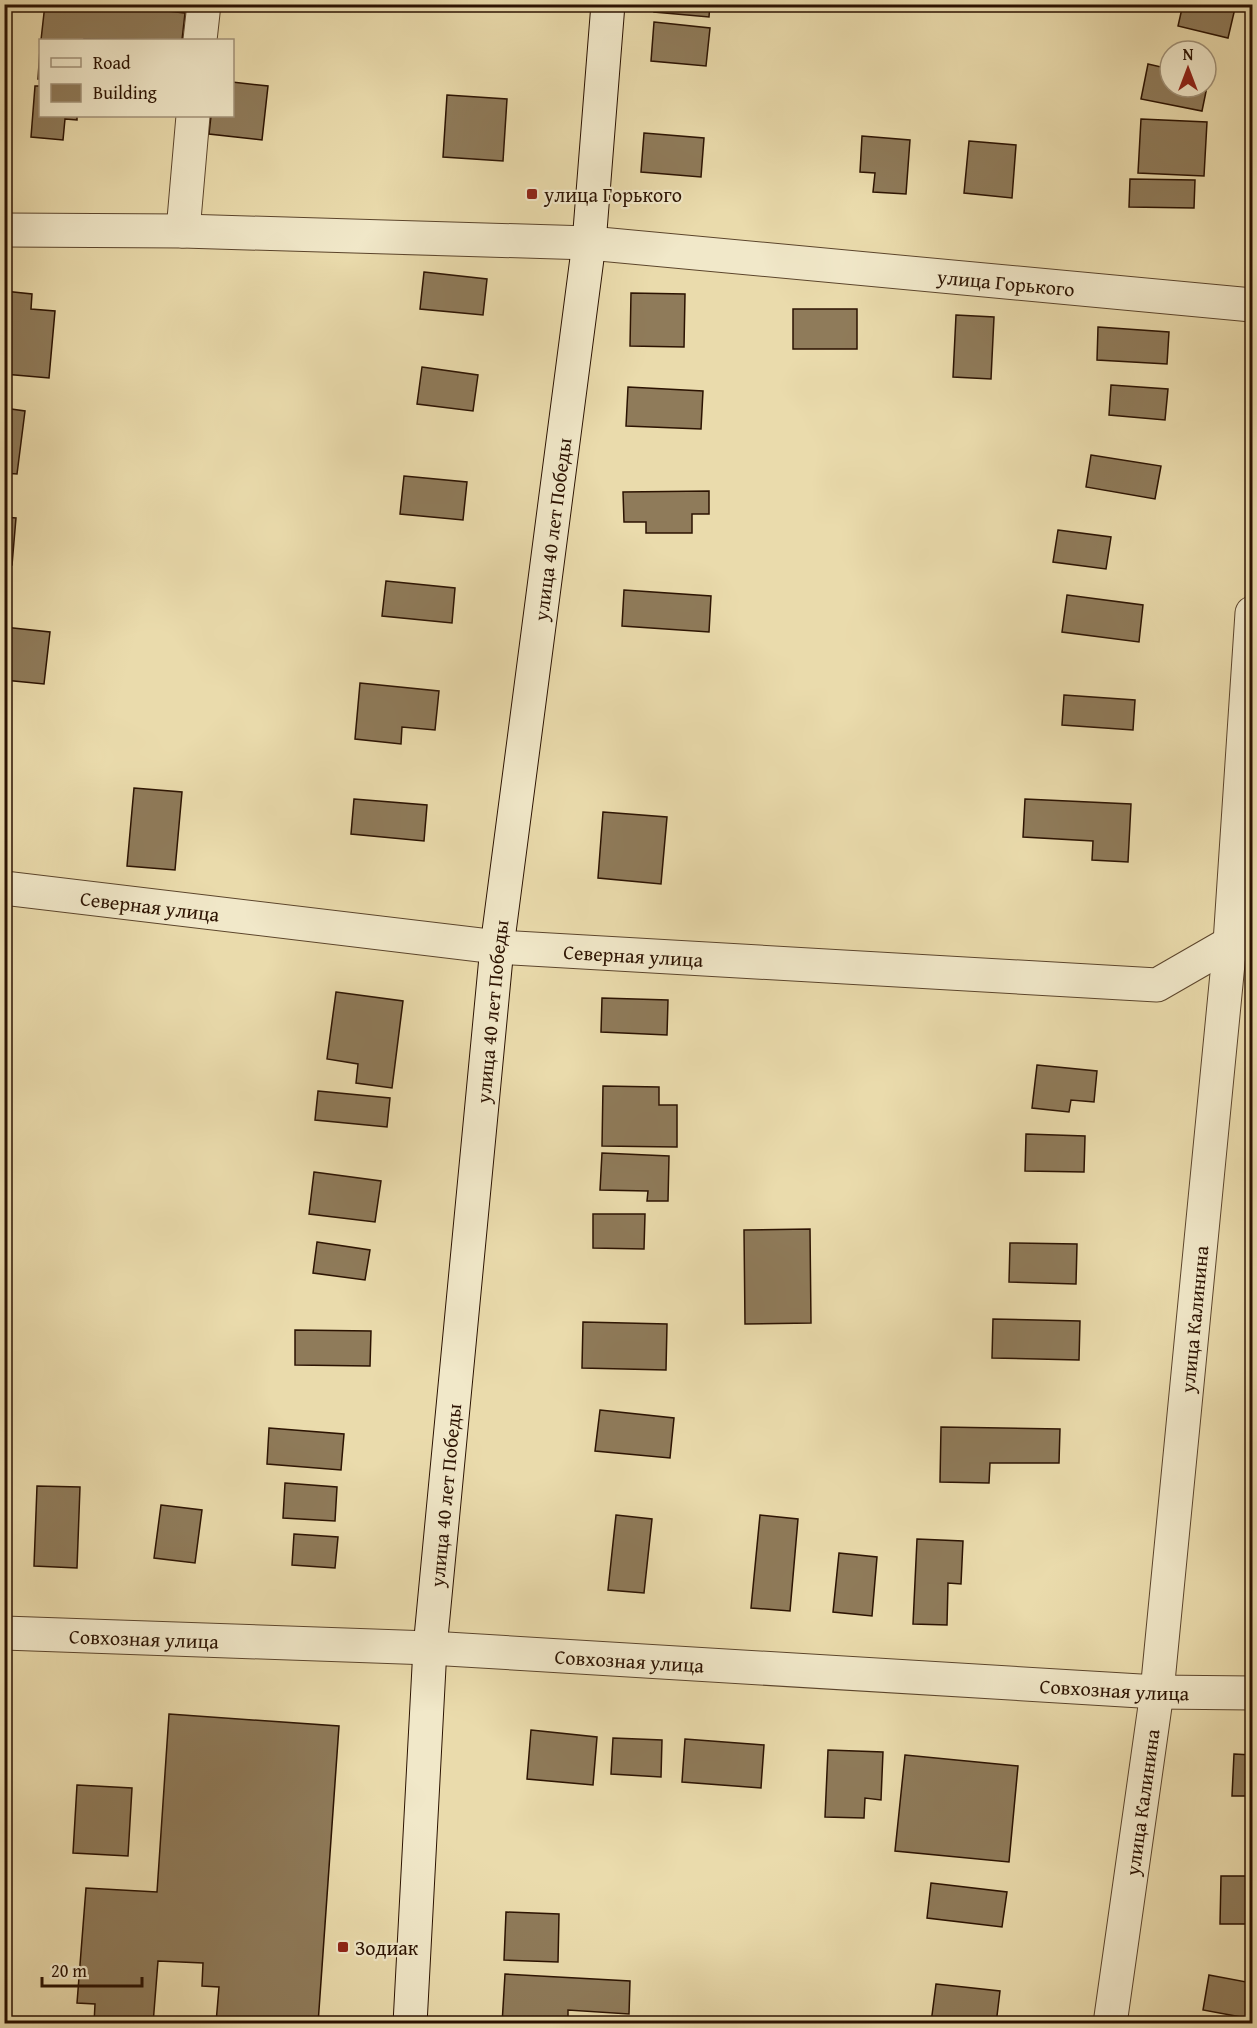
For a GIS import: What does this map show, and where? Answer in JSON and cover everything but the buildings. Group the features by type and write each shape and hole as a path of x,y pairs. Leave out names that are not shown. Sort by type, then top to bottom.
{"street":[{"path":"200,39 204,4"},
{"name":"улица 40 лет Победы","path":"410,2024 430,1648 497,946 589,243 608,4"},
{"path":"183,231 194,117"},
{"name":"улица Горького","path":"4,230 183,231 589,243 1252,304"},
{"name":"улица Калинина","path":"1110,2024 1157,1692 1241,943 1252,613"},
{"name":"Северная улица","path":"4,888 497,946 1157,985 1241,943"},
{"name":"Совхозная улица","path":"4,1633 430,1648 1157,1692 1252,1693"}],"place":[{"name":"улица Горького","path":"532,194"},
{"name":"Зодиак","path":"343,1947"}]}
